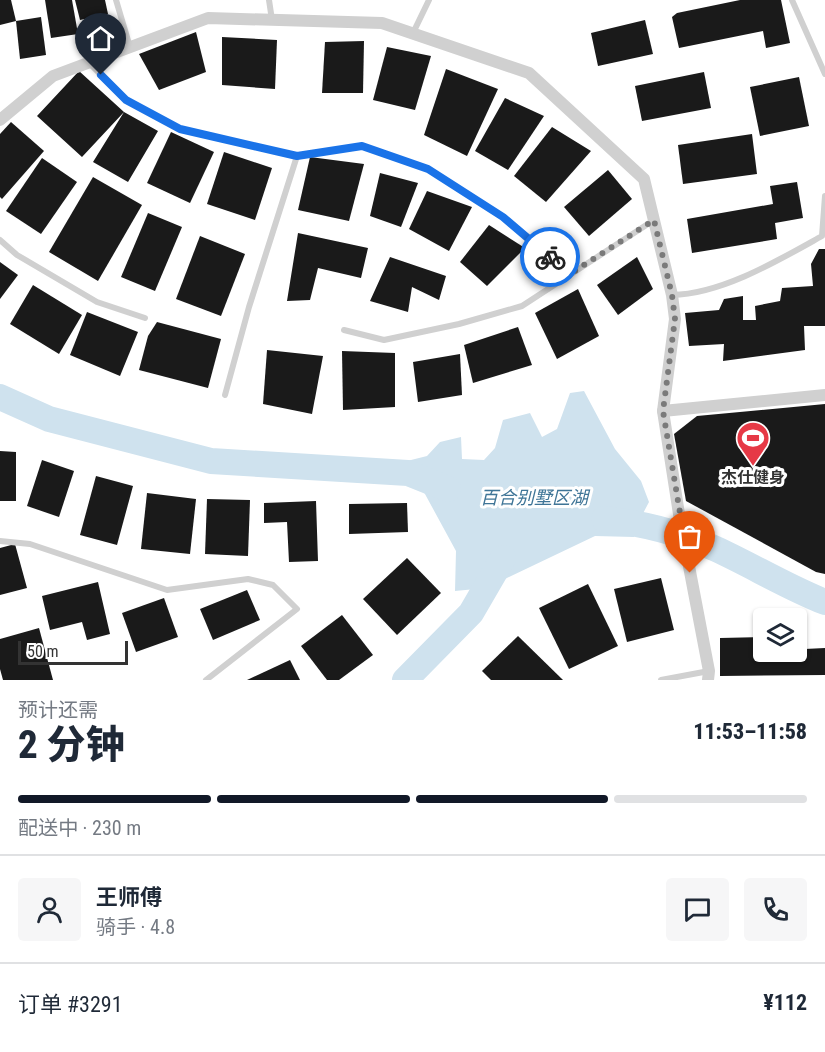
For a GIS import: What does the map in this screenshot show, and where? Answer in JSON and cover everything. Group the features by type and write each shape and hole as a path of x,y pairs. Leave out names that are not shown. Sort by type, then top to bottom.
{"street":[{"path":"0,120 53,76 208,18 382,23 529,74 644,179 672,295 675,319 663,411 708,675"},
{"path":"663,411 825,395"}],"lane":[{"path":"116,0 130,47"},
{"path":"269,0 272,20"},
{"path":"413,33 429,0"},
{"path":"792,0 825,74"},
{"path":"88,63 126,100 180,129 297,156 362,146 428,169 503,217 570,274"},
{"path":"225,395 249,307 297,156"},
{"path":"672,295 692,295 759,270 822,236 825,196"},
{"path":"344,330 384,340 459,324 522,306 654,220"},
{"path":"0,240 17,255 97,302 145,318"},
{"path":"0,541 30,544 167,590 248,579 273,585 297,609 206,680"},
{"path":"662,680 708,675"}],"water":[{"name":"百合别墅区湖","path":"584,391 615,449 641,481 649,502 638,523 634,537 595,536 486,588 455,591 456,551 407,461 427,456 440,442 461,437 462,459 484,460 495,448 503,420 530,413 542,437 557,429 570,393"}],"building":[{"path":"0,0 11,0 16,21 0,25"},
{"path":"45,0 72,0 78,34 51,38"},
{"path":"75,0 105,0 108,14 80,20"},
{"path":"740,0 781,0 790,43 766,48 763,31 679,48 672,17 677,13"},
{"path":"41,17 46,55 20,59 16,21"},
{"path":"645,20 653,54 598,66 591,33"},
{"path":"196,32 206,72 159,90 139,54"},
{"path":"222,37 277,40 275,89 222,85"},
{"path":"364,41 363,93 322,93 325,42"},
{"path":"387,47 431,56 415,110 373,100"},
{"path":"446,69 498,89 467,156 424,135"},
{"path":"79,71 124,112 82,157 37,116"},
{"path":"704,72 711,108 642,121 635,86"},
{"path":"799,77 809,126 760,136 750,87"},
{"path":"505,98 544,116 508,170 475,151"},
{"path":"124,112 158,131 128,182 93,162"},
{"path":"11,122 44,151 2,199 0,197 0,134"},
{"path":"552,127 591,151 546,202 514,176"},
{"path":"171,132 214,152 190,203 147,183"},
{"path":"752,134 757,174 683,184 678,145"},
{"path":"224,152 272,168 255,220 207,204"},
{"path":"310,157 364,164 349,221 298,210"},
{"path":"42,158 77,182 41,234 6,211"},
{"path":"608,170 632,199 589,236 564,207"},
{"path":"380,173 418,183 401,227 370,216"},
{"path":"93,177 142,205 98,281 49,252"},
{"path":"797,182 803,218 775,223 777,239 692,253 687,219 773,204 770,186"},
{"path":"427,191 472,207 449,251 409,229"},
{"path":"148,213 182,227 155,291 121,277"},
{"path":"489,225 525,248 487,286 460,262"},
{"path":"298,233 368,248 361,278 318,268 310,300 287,301"},
{"path":"200,236 245,254 221,316 176,299"},
{"path":"819,249 825,249 825,326 804,326 805,350 723,361 724,344 689,346 685,313 719,310 724,299 743,296 743,320 756,320 755,306 780,301 782,288 813,286 811,264"},
{"path":"390,257 446,276 439,300 412,287 408,312 370,301"},
{"path":"637,257 653,289 618,315 597,285"},
{"path":"0,262 18,275 0,299"},
{"path":"33,285 82,315 59,354 10,324"},
{"path":"578,289 599,336 557,359 535,313"},
{"path":"87,312 138,332 120,376 70,355"},
{"path":"157,322 221,339 208,388 139,370 148,336"},
{"path":"518,327 532,365 473,383 464,345"},
{"path":"267,350 323,356 312,414 263,404"},
{"path":"342,351 395,353 395,407 343,410"},
{"path":"460,354 462,395 418,402 413,362"},
{"name":"杰仕健身","path":"825,404 825,574 816,572 686,501 674,434 697,416"},
{"path":"0,451 16,452 16,501 0,501"},
{"path":"42,460 74,471 59,517 27,506"},
{"path":"96,476 133,486 117,545 80,535"},
{"path":"147,493 196,499 190,554 141,549"},
{"path":"207,499 250,500 248,556 205,554"},
{"path":"316,501 318,561 289,562 287,522 264,523 264,503"},
{"path":"407,503 408,532 349,534 349,504"},
{"path":"15,544 27,588 0,595 0,548"},
{"path":"407,558 441,593 397,635 363,599"},
{"path":"661,578 674,630 627,642 614,589"},
{"path":"98,582 110,634 87,640 82,622 50,630 42,596"},
{"path":"588,584 618,646 569,669 539,608"},
{"path":"247,590 260,620 213,640 200,609"},
{"path":"164,598 178,637 136,652 122,613"},
{"path":"342,615 373,655 339,680 327,680 301,646"},
{"path":"39,628 53,680 3,680 0,669 0,639"},
{"path":"518,636 563,680 491,680 482,671"},
{"path":"753,637 753,662 807,662 807,649 825,648 825,675 720,676 720,638"},
{"path":"290,660 300,680 247,680"}],"waterway":[{"path":"0,397 49,419 211,461 408,473 448,489"},
{"path":"604,519 646,526 689,538 825,602"},
{"path":"405,680 471,613 503,558"}],"way so far":[{"path":"550,257 570,274 654,220 672,295 675,319 663,411 690,573"}],"place":[{"name":"杰仕健身","path":"753,467"}],"route":[{"path":"101,75 126,100 180,129 297,156 362,146 428,169 503,217 550,257"}]}
